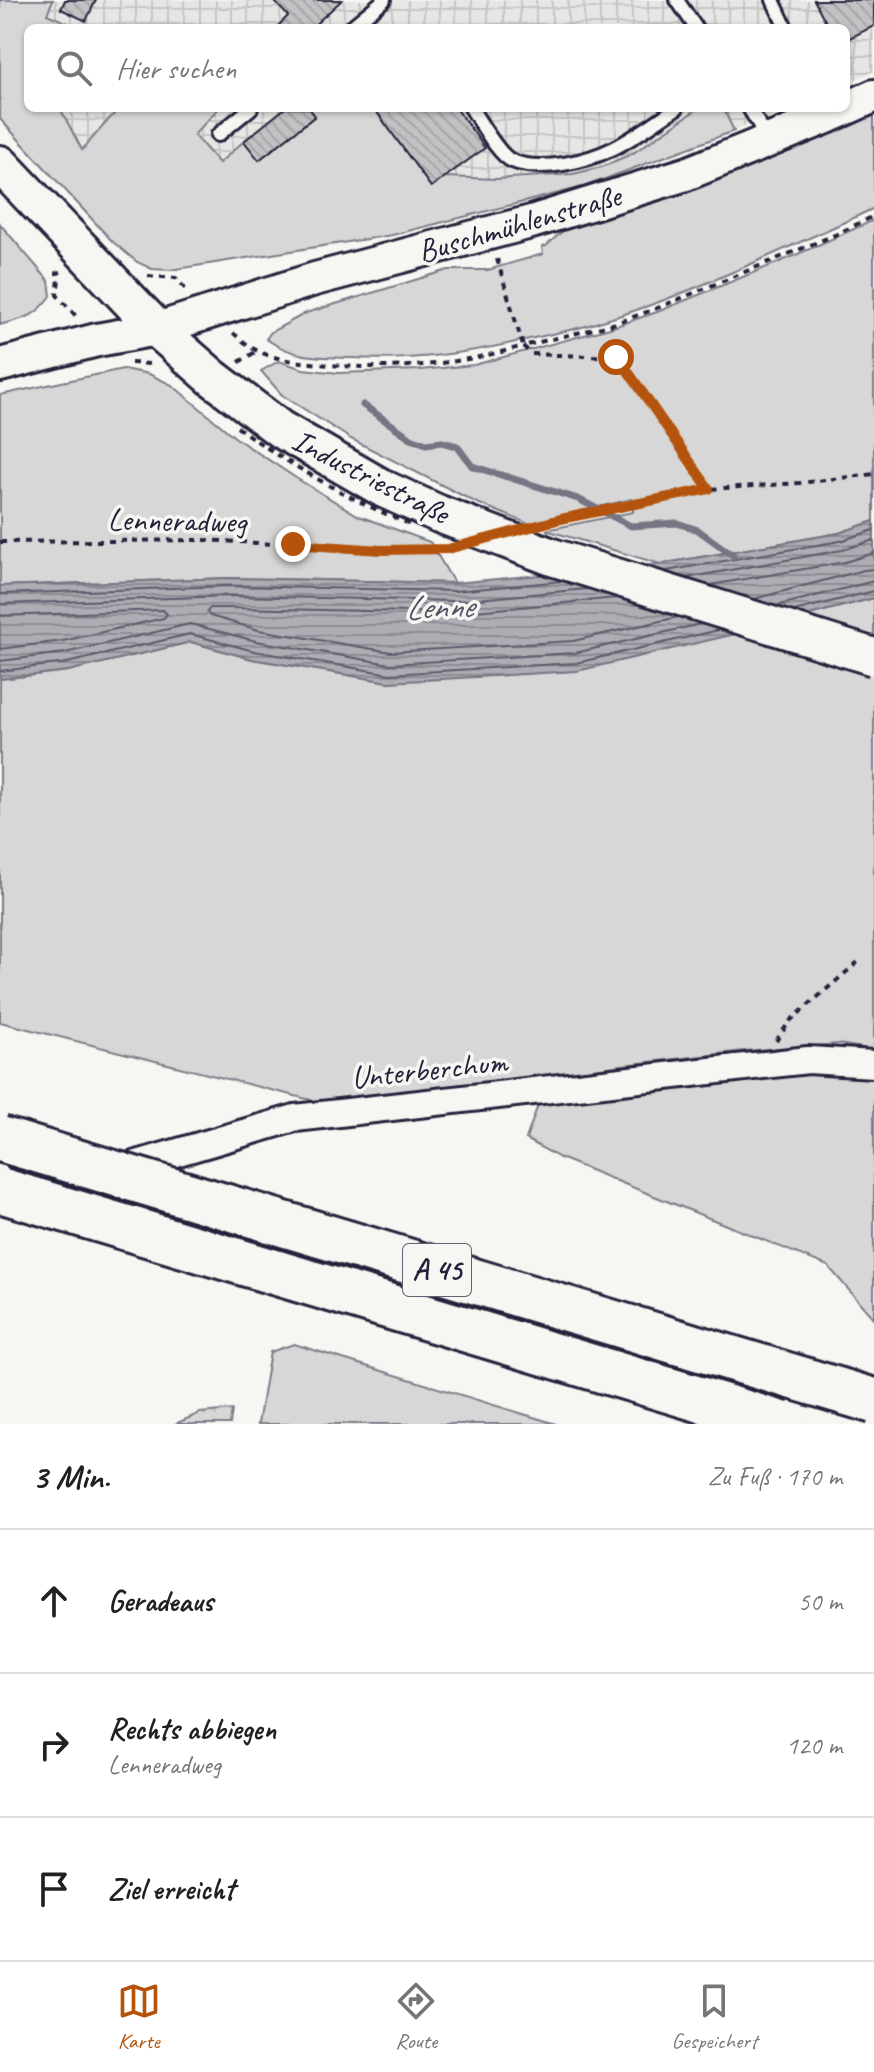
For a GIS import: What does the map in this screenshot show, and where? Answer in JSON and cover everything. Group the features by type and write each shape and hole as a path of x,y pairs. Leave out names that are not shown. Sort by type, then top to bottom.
{"highway":[{"name":"A 45","path":"0,1139 874,1401"},
{"name":"A 45","path":"0,1192 782,1424"}],"main road":[{"name":"Industriestraße","path":"0,164 157,329 213,378 280,429 384,489 510,542 874,657"},
{"path":"860,1424 874,1408"}],"street":[{"name":"Buschmühlenstraße","path":"850,104 874,96"},
{"name":"Buschmühlenstraße","path":"0,365 97,340 157,329 315,279 489,233 686,174 769,141 825,113"},
{"name":"Unterberchum","path":"0,1192 48,1190 295,1118 808,1060 874,1064"}],"lane":[{"path":"355,24 384,0"},
{"path":"677,0 693,24"},
{"path":"773,0 784,24"},
{"path":"218,135 246,112"},
{"path":"474,112 510,161 539,166 574,163 613,148 671,112"},
{"path":"751,112 769,141"}],"path":[{"path":"257,351 287,361 326,366 381,367 471,359 610,325 837,234 874,216"},
{"path":"489,233 523,346 531,354 616,357 709,489"},
{"path":"546,523 709,489 874,474"},
{"name":"Lenneradweg","path":"0,542 204,540 381,550 448,549"},
{"path":"758,1066 790,1021 858,962"}],"shaded area":[{"path":"0,0 874,0 874,71 850,82 850,24 24,24 24,112 781,112 583,187 392,235 204,266 152,269 137,262 113,242 0,119"}],"green space":[{"path":"0,0 53,0 47,14 70,24 24,24 24,112 62,112 82,150 115,112 215,112 194,135 219,163 244,141 259,159 315,116 312,112 377,112 431,187 445,177 497,179 573,174 602,167 633,153 693,112 725,112 734,131 583,187 392,235 170,270 152,269 137,262 113,242 0,119"},
{"path":"874,111 874,208 664,300 575,329 444,355 376,359 308,356 266,339 271,332 306,313 448,270 488,270 543,254 542,247 566,228 661,198"},
{"path":"874,220 874,521 839,533 660,564 546,530 633,512 632,499 529,524 475,502 351,439 282,395 261,371 279,361 303,369 339,373 474,365 657,312"},
{"path":"0,224 49,281 51,296 34,313 0,325"},
{"path":"123,369 149,374 172,385 237,439 359,516 430,542 454,583 229,578 0,586 0,395"},
{"path":"874,598 874,1050 839,1044 744,1051 335,1106 0,1022 0,679 68,671 191,642 252,659 389,682 744,632"},
{"path":"822,1072 874,1078 874,1319 828,1266 560,1158 526,1139 539,1102"},
{"path":"294,1344 556,1424 258,1424 270,1352"},
{"path":"232,1410 230,1424 175,1424 200,1413"}],"water":[{"name":"Lenne","path":"874,521 874,598 577,671 389,682 252,659 191,642 68,671 0,679 0,586 229,578 454,583 660,564 839,533"}],"building":[{"path":"65,0 96,0 86,21 61,9"},
{"path":"273,0 342,0 315,24 280,24 288,16"},
{"path":"814,0 874,0 874,26 850,38 850,24 827,24"},
{"path":"280,112 312,112 315,116 259,160 244,141"},
{"path":"377,112 459,112 485,148 431,187"}],"waterway":[{"path":"363,405 411,438 426,444 442,442 457,446 472,466 578,499 631,526 677,523 698,530 734,556"}],"route":[{"path":"293,544 381,550 448,549 561,519 709,489 616,357"}]}
